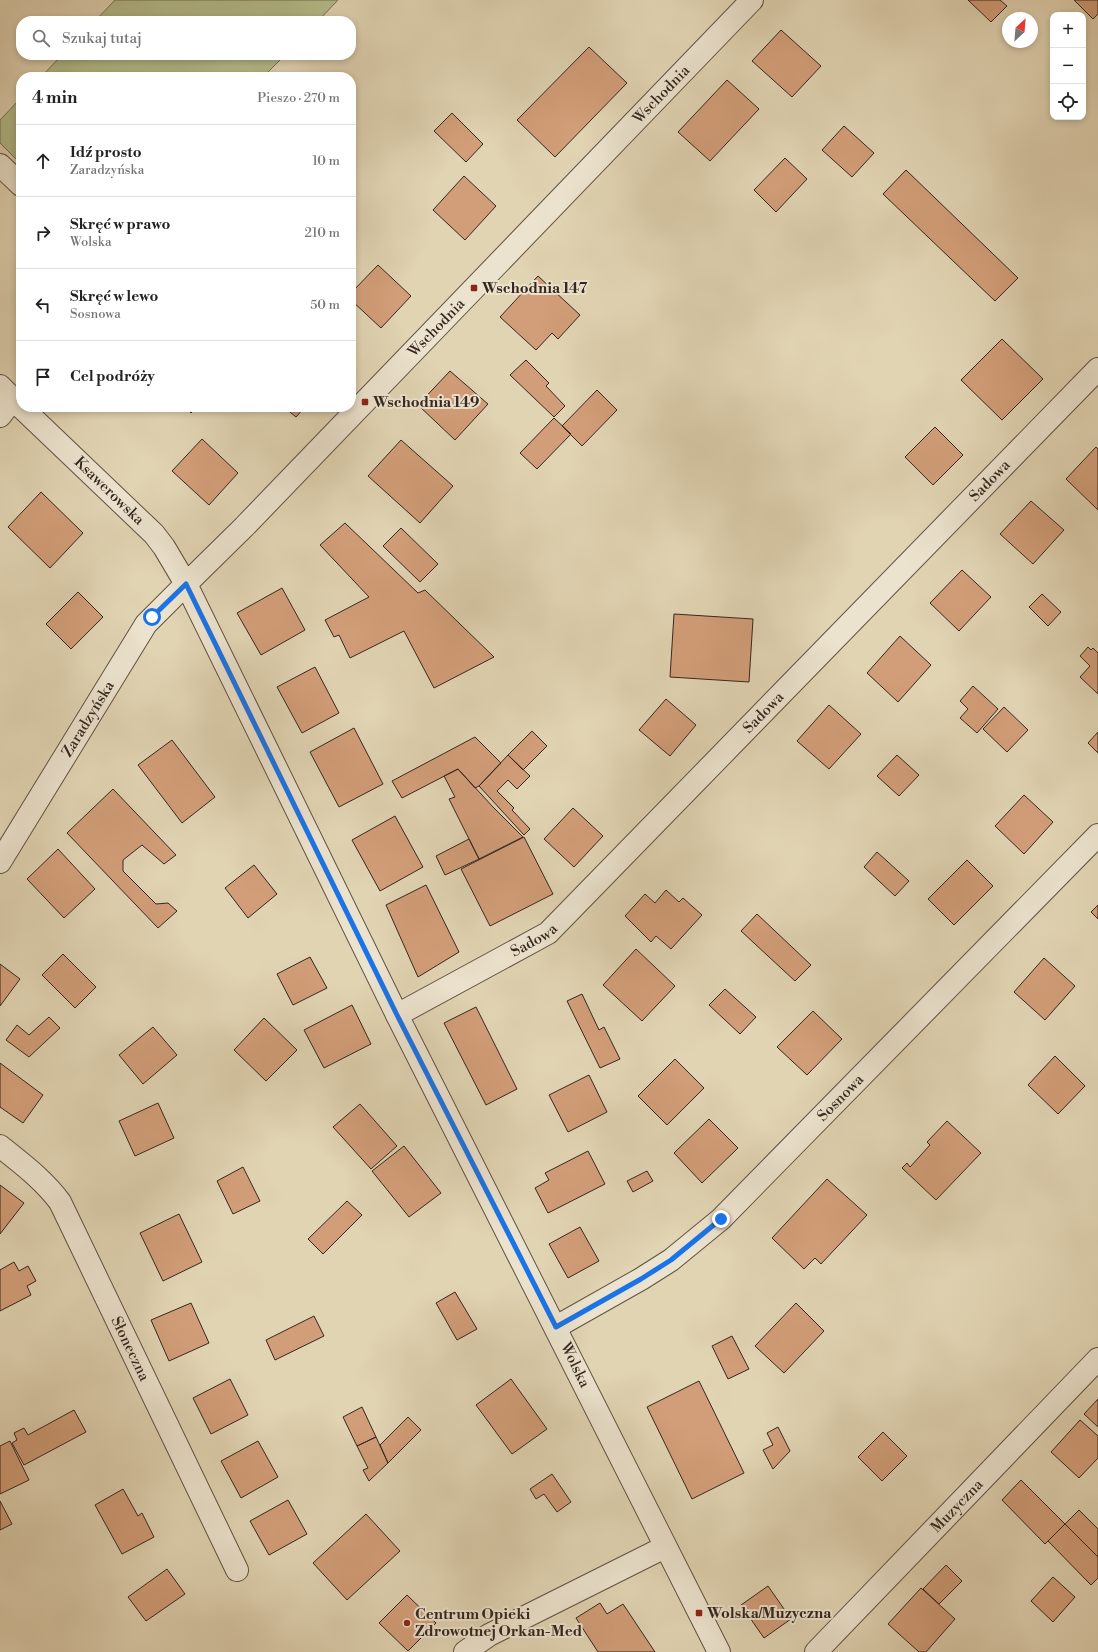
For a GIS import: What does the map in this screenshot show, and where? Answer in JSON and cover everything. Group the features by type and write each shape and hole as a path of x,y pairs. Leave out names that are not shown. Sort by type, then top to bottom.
{"street":[{"name":"Wschodnia","path":"356,411 752,0"},
{"path":"0,165 16,180"},
{"name":"Sadowa","path":"397,1015 548,933 1098,369"},
{"path":"0,416 14,400"},
{"name":"Ksawerowska","path":"27,412 154,534 164,547 186,584"},
{"name":"Wschodnia","path":"186,584 244,527 355,412"},
{"name":"Zaradzyńska","path":"0,862 146,624 186,584"},
{"name":"Wolska","path":"186,584 397,1015 719,1652"},
{"name":"Sosnowa","path":"556,1327 641,1279 671,1260 721,1219 1098,835"},
{"name":"Słoneczna","path":"0,1146 38,1177 60,1202 237,1570"},
{"name":"Muzyczna","path":"816,1652 1098,1359"},
{"path":"465,1652 489,1635 665,1547"}],"green space":[{"path":"115,0 338,0 323,16 100,16"},
{"path":"57,60 280,60 268,72 46,72"},
{"path":"16,103 16,159 0,143 0,120"}],"building":[{"path":"968,0 1000,0 1007,6 991,22"},
{"path":"1074,0 1098,0 1098,14 1093,19"},
{"path":"781,30 821,66 792,97 752,61"},
{"path":"589,47 627,83 555,157 517,120"},
{"path":"727,80 759,109 710,161 678,132"},
{"path":"452,113 483,144 466,162 434,131"},
{"path":"844,126 874,153 852,177 822,150"},
{"path":"785,158 807,179 776,212 754,190"},
{"path":"906,170 1018,278 995,301 883,194"},
{"path":"464,176 496,206 465,240 433,210"},
{"path":"378,265 411,296 381,328 356,305 356,288"},
{"path":"538,276 580,315 558,339 552,333 536,350 500,317"},
{"path":"1002,339 1043,379 1002,420 961,380"},
{"path":"526,360 549,383 546,386 565,406 554,417 510,375"},
{"path":"450,371 488,404 455,440 418,405"},
{"path":"597,390 617,410 582,446 562,426"},
{"path":"290,412 300,412 296,417"},
{"path":"554,418 571,434 537,469 520,453"},
{"path":"935,427 963,455 933,485 905,457"},
{"path":"202,439 238,473 209,505 172,471"},
{"path":"401,440 453,486 420,523 368,476"},
{"path":"1096,447 1098,449 1098,510 1066,479"},
{"path":"41,492 83,533 50,568 8,527"},
{"path":"1031,501 1064,530 1033,564 1000,534"},
{"path":"345,523 418,593 425,590 494,657 434,688 404,631 350,658 339,635 334,637 325,620 369,597 320,545"},
{"path":"401,528 438,564 420,582 383,546"},
{"path":"962,570 991,597 959,631 930,603"},
{"path":"282,588 305,630 261,655 237,613"},
{"path":"78,592 103,617 71,649 46,624"},
{"path":"1042,594 1061,612 1048,626 1029,607"},
{"path":"674,614 753,619 749,682 670,677"},
{"path":"900,636 931,665 898,702 867,673"},
{"path":"1088,647 1091,650 1093,648 1098,653 1098,694 1080,677 1090,666 1080,656"},
{"path":"315,667 339,713 302,733 277,687"},
{"path":"973,686 998,709 977,733 960,718 968,709 960,701"},
{"path":"666,699 696,725 670,756 639,730"},
{"path":"829,705 861,734 829,769 797,741"},
{"path":"1004,707 1028,730 1007,752 983,729"},
{"path":"354,728 383,784 339,807 310,752"},
{"path":"532,731 547,746 523,770 508,755"},
{"path":"1098,732 1098,753 1088,743"},
{"path":"475,737 501,763 479,786 475,788 458,769 402,798 392,781"},
{"path":"172,740 215,797 182,823 138,765"},
{"path":"508,755 530,776 517,789 508,780 497,791 514,808 512,810 530,829 524,835 479,786"},
{"path":"897,755 919,775 899,796 877,776"},
{"path":"458,769 523,837 479,859 449,799 455,797 444,776"},
{"path":"113,789 176,855 164,864 142,845 123,860 123,871 156,904 168,903 177,911 158,928 67,833"},
{"path":"1024,795 1053,822 1024,854 995,826"},
{"path":"573,808 603,836 574,867 544,839"},
{"path":"395,816 423,867 380,891 352,840"},
{"path":"524,837 553,894 490,926 461,869"},
{"path":"469,839 479,859 445,875 436,856"},
{"path":"58,849 95,889 64,918 27,879"},
{"path":"877,852 909,881 895,896 864,867"},
{"path":"967,860 993,886 954,925 928,899"},
{"path":"254,865 277,894 248,918 225,888"},
{"path":"426,885 459,952 418,977 386,905"},
{"path":"666,890 679,902 683,898 702,915 671,949 656,936 651,942 625,916 645,894 655,903"},
{"path":"1098,905 1098,919 1091,912"},
{"path":"757,914 811,965 795,981 741,931"},
{"path":"636,949 675,986 642,1021 603,985"},
{"path":"63,954 96,987 75,1008 42,975"},
{"path":"310,957 327,988 293,1005 277,974"},
{"path":"1044,958 1075,986 1045,1020 1014,992"},
{"path":"0,964 20,979 0,1006"},
{"path":"725,989 756,1017 740,1034 709,1005"},
{"path":"582,994 599,1030 604,1027 620,1059 600,1068 567,1001"},
{"path":"352,1005 371,1044 324,1068 304,1030"},
{"path":"476,1007 517,1089 486,1105 444,1023"},
{"path":"813,1011 842,1039 807,1075 777,1047"},
{"path":"49,1017 60,1028 29,1057 6,1040 17,1025 29,1035"},
{"path":"264,1018 297,1050 266,1081 234,1050"},
{"path":"153,1027 177,1055 143,1084 119,1055"},
{"path":"1055,1056 1085,1086 1058,1114 1028,1085"},
{"path":"675,1059 704,1088 667,1125 638,1096"},
{"path":"0,1063 43,1095 23,1123 0,1107"},
{"path":"589,1075 607,1112 568,1132 549,1095"},
{"path":"158,1103 174,1138 135,1156 119,1121"},
{"path":"360,1104 397,1146 371,1169 333,1127"},
{"path":"709,1119 738,1148 702,1183 674,1153"},
{"path":"947,1121 981,1153 936,1200 902,1168 907,1163 910,1167 930,1145 927,1142"},
{"path":"404,1146 441,1193 409,1217 372,1171"},
{"path":"588,1151 605,1184 548,1213 535,1188 549,1180 545,1173"},
{"path":"243,1167 260,1201 233,1214 217,1181"},
{"path":"647,1171 653,1181 633,1192 627,1181"},
{"path":"827,1179 867,1215 821,1264 815,1258 804,1269 772,1238"},
{"path":"0,1185 24,1203 0,1234"},
{"path":"347,1201 362,1215 323,1254 308,1239"},
{"path":"179,1214 202,1262 163,1281 140,1233"},
{"path":"580,1227 599,1261 568,1278 549,1244"},
{"path":"14,1262 19,1271 28,1266 36,1281 27,1286 31,1295 0,1311 0,1270"},
{"path":"455,1292 477,1329 457,1340 436,1303"},
{"path":"191,1303 209,1343 169,1361 151,1320"},
{"path":"796,1303 824,1331 784,1373 755,1346"},
{"path":"314,1316 324,1336 275,1360 266,1340"},
{"path":"732,1336 749,1369 728,1379 712,1346"},
{"path":"230,1379 248,1415 211,1434 193,1398"},
{"path":"511,1379 547,1429 512,1454 476,1405"},
{"path":"699,1381 744,1473 692,1499 647,1407"},
{"path":"1098,1399 1098,1427 1084,1414"},
{"path":"362,1407 376,1437 357,1446 343,1417"},
{"path":"74,1410 86,1432 24,1465 12,1443 17,1440 14,1433 24,1428 28,1435"},
{"path":"408,1417 421,1430 388,1463 380,1445"},
{"path":"1080,1420 1098,1436 1098,1458 1079,1478 1051,1452"},
{"path":"778,1427 790,1451 773,1469 763,1450 773,1445 767,1433"},
{"path":"883,1432 907,1456 882,1481 858,1457"},
{"path":"376,1437 388,1463 369,1481 363,1470 368,1468 357,1446"},
{"path":"10,1441 29,1480 0,1494 0,1446"},
{"path":"258,1441 278,1477 241,1498 221,1461"},
{"path":"552,1474 571,1502 557,1512 544,1494 536,1499 530,1489"},
{"path":"1021,1480 1065,1524 1045,1544 1002,1500"},
{"path":"123,1489 138,1516 142,1513 154,1537 122,1554 95,1505"},
{"path":"288,1500 307,1534 269,1555 250,1521"},
{"path":"0,1501 12,1524 0,1530"},
{"path":"1079,1510 1098,1529 1098,1557 1065,1524"},
{"path":"366,1514 400,1551 347,1600 313,1563"},
{"path":"1065,1524 1098,1557 1098,1578 1091,1585 1048,1541"},
{"path":"946,1565 962,1581 939,1604 923,1589"},
{"path":"167,1569 185,1594 146,1621 128,1597"},
{"path":"1053,1577 1075,1597 1053,1622 1031,1601"},
{"path":"768,1586 791,1619 764,1638 741,1605"},
{"path":"921,1588 955,1619 926,1652 919,1652 888,1624"},
{"name":"Centrum Opieki Zdrowotnej Orkan-Med","path":"407,1595 436,1623 408,1651 379,1623"},
{"path":"600,1603 607,1614 623,1604 655,1652 598,1652 576,1618"}],"place":[{"name":"Wschodnia 147","path":"474,288"},
{"name":"Wschodnia 149","path":"365,402"},
{"name":"Wolska/Muzyczna","path":"699,1613"},
{"name":"Centrum Opieki Zdrowotnej Orkan-Med","path":"407,1623"}],"route":[{"path":"152,617 186,584 397,1015 556,1327 641,1279 671,1260 701,1237 721,1219"}]}
